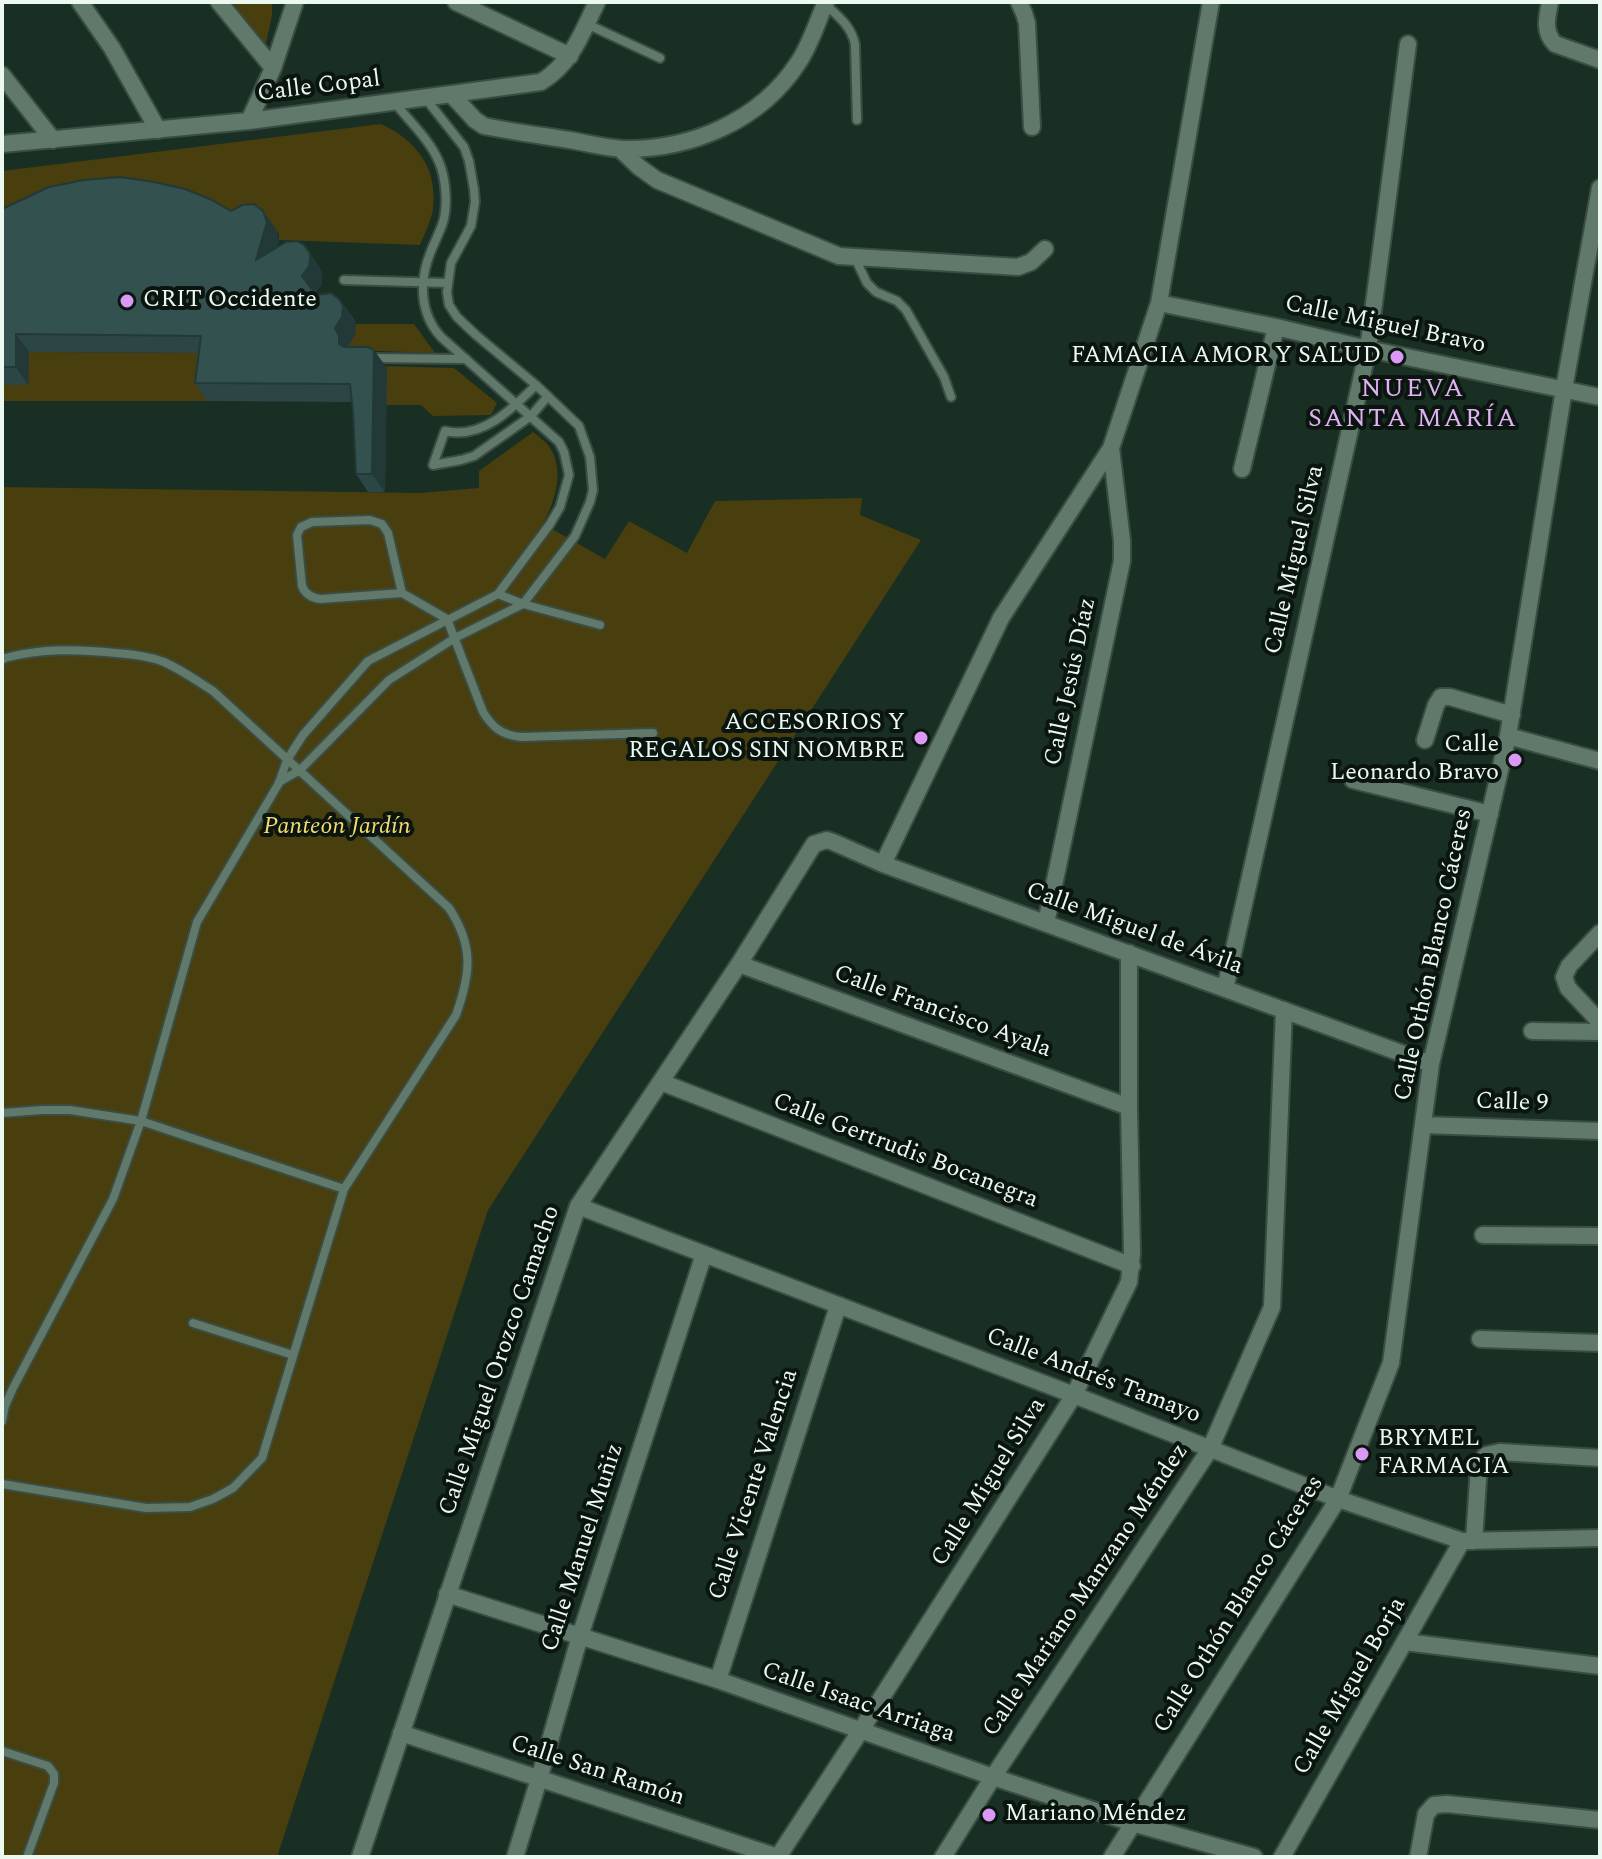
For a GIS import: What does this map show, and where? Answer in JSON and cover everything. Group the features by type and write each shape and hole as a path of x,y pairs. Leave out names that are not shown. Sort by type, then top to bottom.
{"street":[{"path":"80,2 112,48 158,130"},
{"path":"219,2 273,68"},
{"path":"249,121 273,68 295,2"},
{"path":"456,2 570,56"},
{"name":"Calle Copal","path":"2,144 249,121 541,82 570,56 597,2"},
{"path":"1019,2 1027,23 1032,127"},
{"path":"883,864 1001,618 1111,448 1159,303 1211,2"},
{"path":"1550,2 1546,29 1551,40 1600,60"},
{"path":"452,95 484,126 620,149 678,144 705,136 752,111 769,97 799,62 825,3"},
{"name":"Calle Miguel Silva","path":"1225,989 1368,349 1408,44"},
{"path":"2,75 53,140"},
{"path":"620,149 657,180 839,256 1018,267 1031,262 1045,249"},
{"name":"Calle Othón Blanco Cáceres","path":"1112,1857 1338,1499 1391,1363 1431,1064 1508,736 1600,188"},
{"name":"Calle Miguel Bravo","path":"1159,303 1600,397"},
{"path":"1242,469 1276,327"},
{"name":"Calle Jesús Díaz","path":"1046,923 1122,561 1111,448"},
{"path":"1425,740 1441,697 1512,715"},
{"path":"1508,736 1600,761"},
{"path":"1353,780 1490,814"},
{"name":"Calle Miguel de Ávila","path":"821,841 833,842 883,864 1431,1064"},
{"name":"Calle Miguel Orozco Camacho","path":"360,1857 578,1206 739,964 810,848 821,841"},
{"path":"1600,933 1569,966 1564,977 1568,988 1600,1022"},
{"name":"Calle Miguel Silva","path":"778,1857 1074,1395 1129,1282 1132,1266 1129,953"},
{"name":"Calle Francisco Ayala","path":"739,964 1129,1107"},
{"name":"Calle Mariano Manzano Méndez","path":"943,1857 1210,1449 1272,1307 1284,1010"},
{"path":"1532,1031 1600,1032"},
{"name":"Calle Gertrudis Bocanegra","path":"661,1082 1132,1266"},
{"name":"Calle 9","path":"1423,1125 1600,1131"},
{"name":"Calle Andrés Tamayo","path":"578,1206 1338,1499 1468,1541 1600,1538"},
{"path":"1483,1235 1600,1236"},
{"name":"Calle Manuel Muñiz","path":"515,1857 580,1636 704,1254"},
{"name":"Calle Vicente Valencia","path":"718,1680 838,1306"},
{"path":"1480,1339 1600,1343"},
{"path":"1468,1541 1479,1465 1486,1455 1500,1452 1600,1458"},
{"name":"Calle Miguel Borja","path":"1282,1857 1405,1642 1468,1541"},
{"name":"Calle Isaac Arriaga","path":"447,1594 718,1680 1132,1823 1254,1857"},
{"path":"1405,1642 1600,1666"},
{"name":"Calle San Ramón","path":"401,1733 778,1857"},
{"path":"1418,1857 1426,1814 1434,1805 1600,1820"}],"lane":[{"path":"825,3 853,33 857,120"},
{"path":"586,24 660,58"},
{"path":"279,783 300,770 389,680 455,638 523,604 575,536 593,490 590,457 579,426 457,317 449,305 451,263 471,226 474,189 464,147 426,99"},
{"path":"2,1421 13,1388 113,1199 141,1121 197,922 279,783 287,760 303,735 368,661 498,594 550,524 567,487 569,475 559,442 434,329 425,308 423,282 430,252 446,210 443,178 440,164 429,145 394,103"},
{"path":"855,257 867,283 906,310 944,377 951,397"},
{"path":"344,280 448,283"},
{"path":"357,358 466,359"},
{"path":"536,385 517,404 488,425 464,434 445,431 433,465 474,456 531,416 548,396"},
{"path":"402,593 388,533 382,524 356,520 312,522 301,527 297,535 304,591 311,597 321,599 402,593 447,619 483,712 500,733 521,737 653,733"},
{"path":"498,594 600,625"},
{"path":"2,660 29,652 64,649 146,656 185,672 213,691 449,908 461,927 467,948 464,993 456,1015 344,1189 262,1458 233,1488 190,1507 146,1508 2,1484"},
{"path":"2,1113 70,1110 141,1121 344,1189"},
{"path":"193,1323 293,1355"},
{"path":"2,1751 48,1766 54,1774 54,1783 27,1857"}],"green space":[{"path":"228,2 272,2 265,48"},
{"path":"381,124 405,138 428,168 434,194 433,209 420,245 279,240 279,234 271,224 2,230 2,171"},
{"path":"30,275 50,352 201,353 207,401 2,401 2,385 28,385"},
{"path":"356,324 414,324 435,353 350,350 347,344 355,335"},
{"path":"381,366 454,368 497,403 491,415 433,416 421,405 386,405 386,374"},
{"name":"Panteón Jardín","path":"533,432 548,445 556,464 555,495 543,524 605,559 629,521 687,553 715,501 862,498 860,515 921,540 488,1210 277,1857 2,1857 2,487 419,493 479,488 479,471"}],"building":[{"name":"CRIT Occidente","path":"120,177 185,189 231,211 242,205 254,204 263,211 267,222 256,260 286,242 303,244 310,253 310,260 302,276 316,295 331,293 343,306 342,317 335,328 339,344 374,350 372,474 356,474 350,384 195,383 201,336 16,334 16,367 2,367 2,209 49,187"}],"place":[{"name":"CRIT Occidente","path":"127,301"},
{"name":"FAMACIA AMOR Y SALUD","path":"1397,357"},
{"name":"ACCESORIOS Y REGALOS SIN NOMBRE","path":"921,738"},
{"name":"Calle Leonardo Bravo","path":"1515,760"},
{"name":"BRYMEL FARMACIA","path":"1362,1454"},
{"name":"Mariano Méndez","path":"989,1815"}],"district":[{"name":"NUEVA SANTA MARÍA","path":"1413,406"}]}
